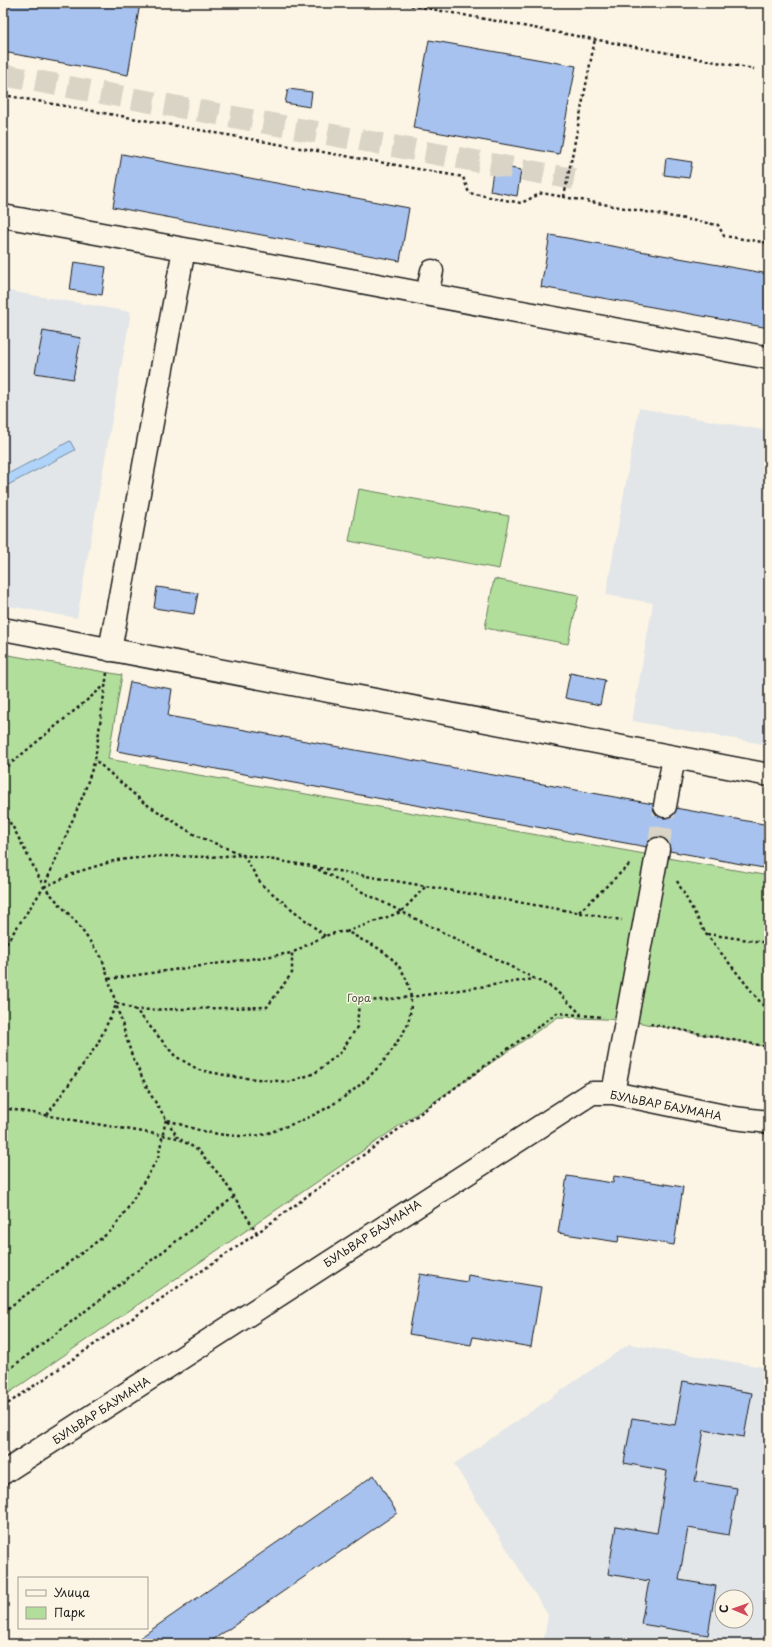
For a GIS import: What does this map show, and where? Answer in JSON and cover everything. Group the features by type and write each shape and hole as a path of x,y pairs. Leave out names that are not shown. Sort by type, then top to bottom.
{"street":[{"path":"3,216 769,358"},
{"path":"110,650 184,249"},
{"path":"427,294 432,271"},
{"path":"3,629 769,775"},
{"path":"665,806 674,757"},
{"path":"613,1093 658,849"},
{"name":"БУЛЬВАР БАУМАНА","path":"3,1474 592,1093 613,1093 734,1118 769,1122"}],"path":[{"path":"399,3 754,68"},
{"path":"564,197 595,39"},
{"path":"3,95 463,177 469,193 521,203 542,193 718,225 724,236 769,244"},
{"path":"3,948 44,886 84,793 95,760 110,650"},
{"path":"3,770 105,686"},
{"path":"95,760 144,802 195,835 242,855 262,885 325,936"},
{"path":"3,812 14,829 44,886 76,922 102,958 132,1056 149,1092 178,1138"},
{"path":"44,886 77,872 117,860 160,856 207,857 242,855 644,924"},
{"path":"578,913 636,859"},
{"path":"311,866 553,988 581,1015"},
{"path":"674,875 706,934 769,1013"},
{"path":"109,979 292,953 325,936 345,932 401,912 426,886"},
{"path":"166,1119 190,1129 232,1135 261,1135 302,1122 338,1101 362,1083 391,1053 408,1024 411,997 405,976 393,957 375,945 345,932"},
{"path":"706,934 769,943"},
{"path":"117,1003 136,1010 267,1007 292,973 292,953"},
{"path":"136,1010 175,1056 199,1070 254,1080 289,1082 315,1073 342,1052 357,1027 359,1002 411,997 534,979"},
{"path":"47,1116 97,1044 117,1003"},
{"path":"3,1407 257,1233 557,1013 626,1020 769,1047"},
{"path":"3,1108 178,1138 198,1150 223,1179 257,1233"},
{"path":"3,1312 111,1231 126,1211 158,1158 166,1119"},
{"path":"3,1374 234,1197"}],"shaded area":[{"path":"3,290 131,312 77,618 3,605"},
{"path":"639,408 769,431 769,745 632,721 653,603 606,595"},
{"path":"629,1344 769,1368 769,1644 543,1644 548,1615 454,1464"}],"green space":[{"path":"359,489 509,516 499,569 349,541"},
{"path":"494,579 579,595 568,644 485,628"},
{"name":"Гора","path":"3,654 122,675 108,759 769,876 769,1047 626,1020 558,1017 3,1397"}],"water":[{"path":"70,441 75,450 8,485 4,476"}],"building":[{"path":"3,3 140,3 128,75 3,52"},
{"path":"429,40 576,66 559,154 413,128"},
{"path":"288,89 312,92 310,107 285,103"},
{"path":"122,154 409,208 400,261 113,207"},
{"path":"666,158 692,162 689,178 664,175"},
{"path":"494,165 521,170 517,196 490,191"},
{"path":"550,235 769,274 769,328 541,287"},
{"path":"74,262 106,267 102,295 70,290"},
{"path":"43,331 81,338 73,379 35,373"},
{"path":"157,587 198,593 194,614 154,608"},
{"path":"570,673 605,680 600,705 565,698"},
{"path":"130,682 172,689 168,716 769,825 769,869 117,751"},
{"path":"567,1176 613,1183 614,1176 683,1187 674,1245 619,1236 618,1242 558,1233"},
{"path":"420,1274 467,1282 468,1275 541,1287 531,1347 473,1337 471,1345 409,1334"},
{"path":"683,1381 752,1393 744,1437 704,1430 695,1481 737,1488 729,1535 688,1528 679,1580 716,1586 716,1589 714,1589 708,1635 641,1624 649,1581 608,1574 616,1526 657,1533 667,1471 624,1463 632,1418 675,1425"},
{"path":"374,1475 397,1513 207,1644 131,1644"}],"tunnel":[{"path":"3,75 574,179"},
{"path":"658,849 665,806"}]}
